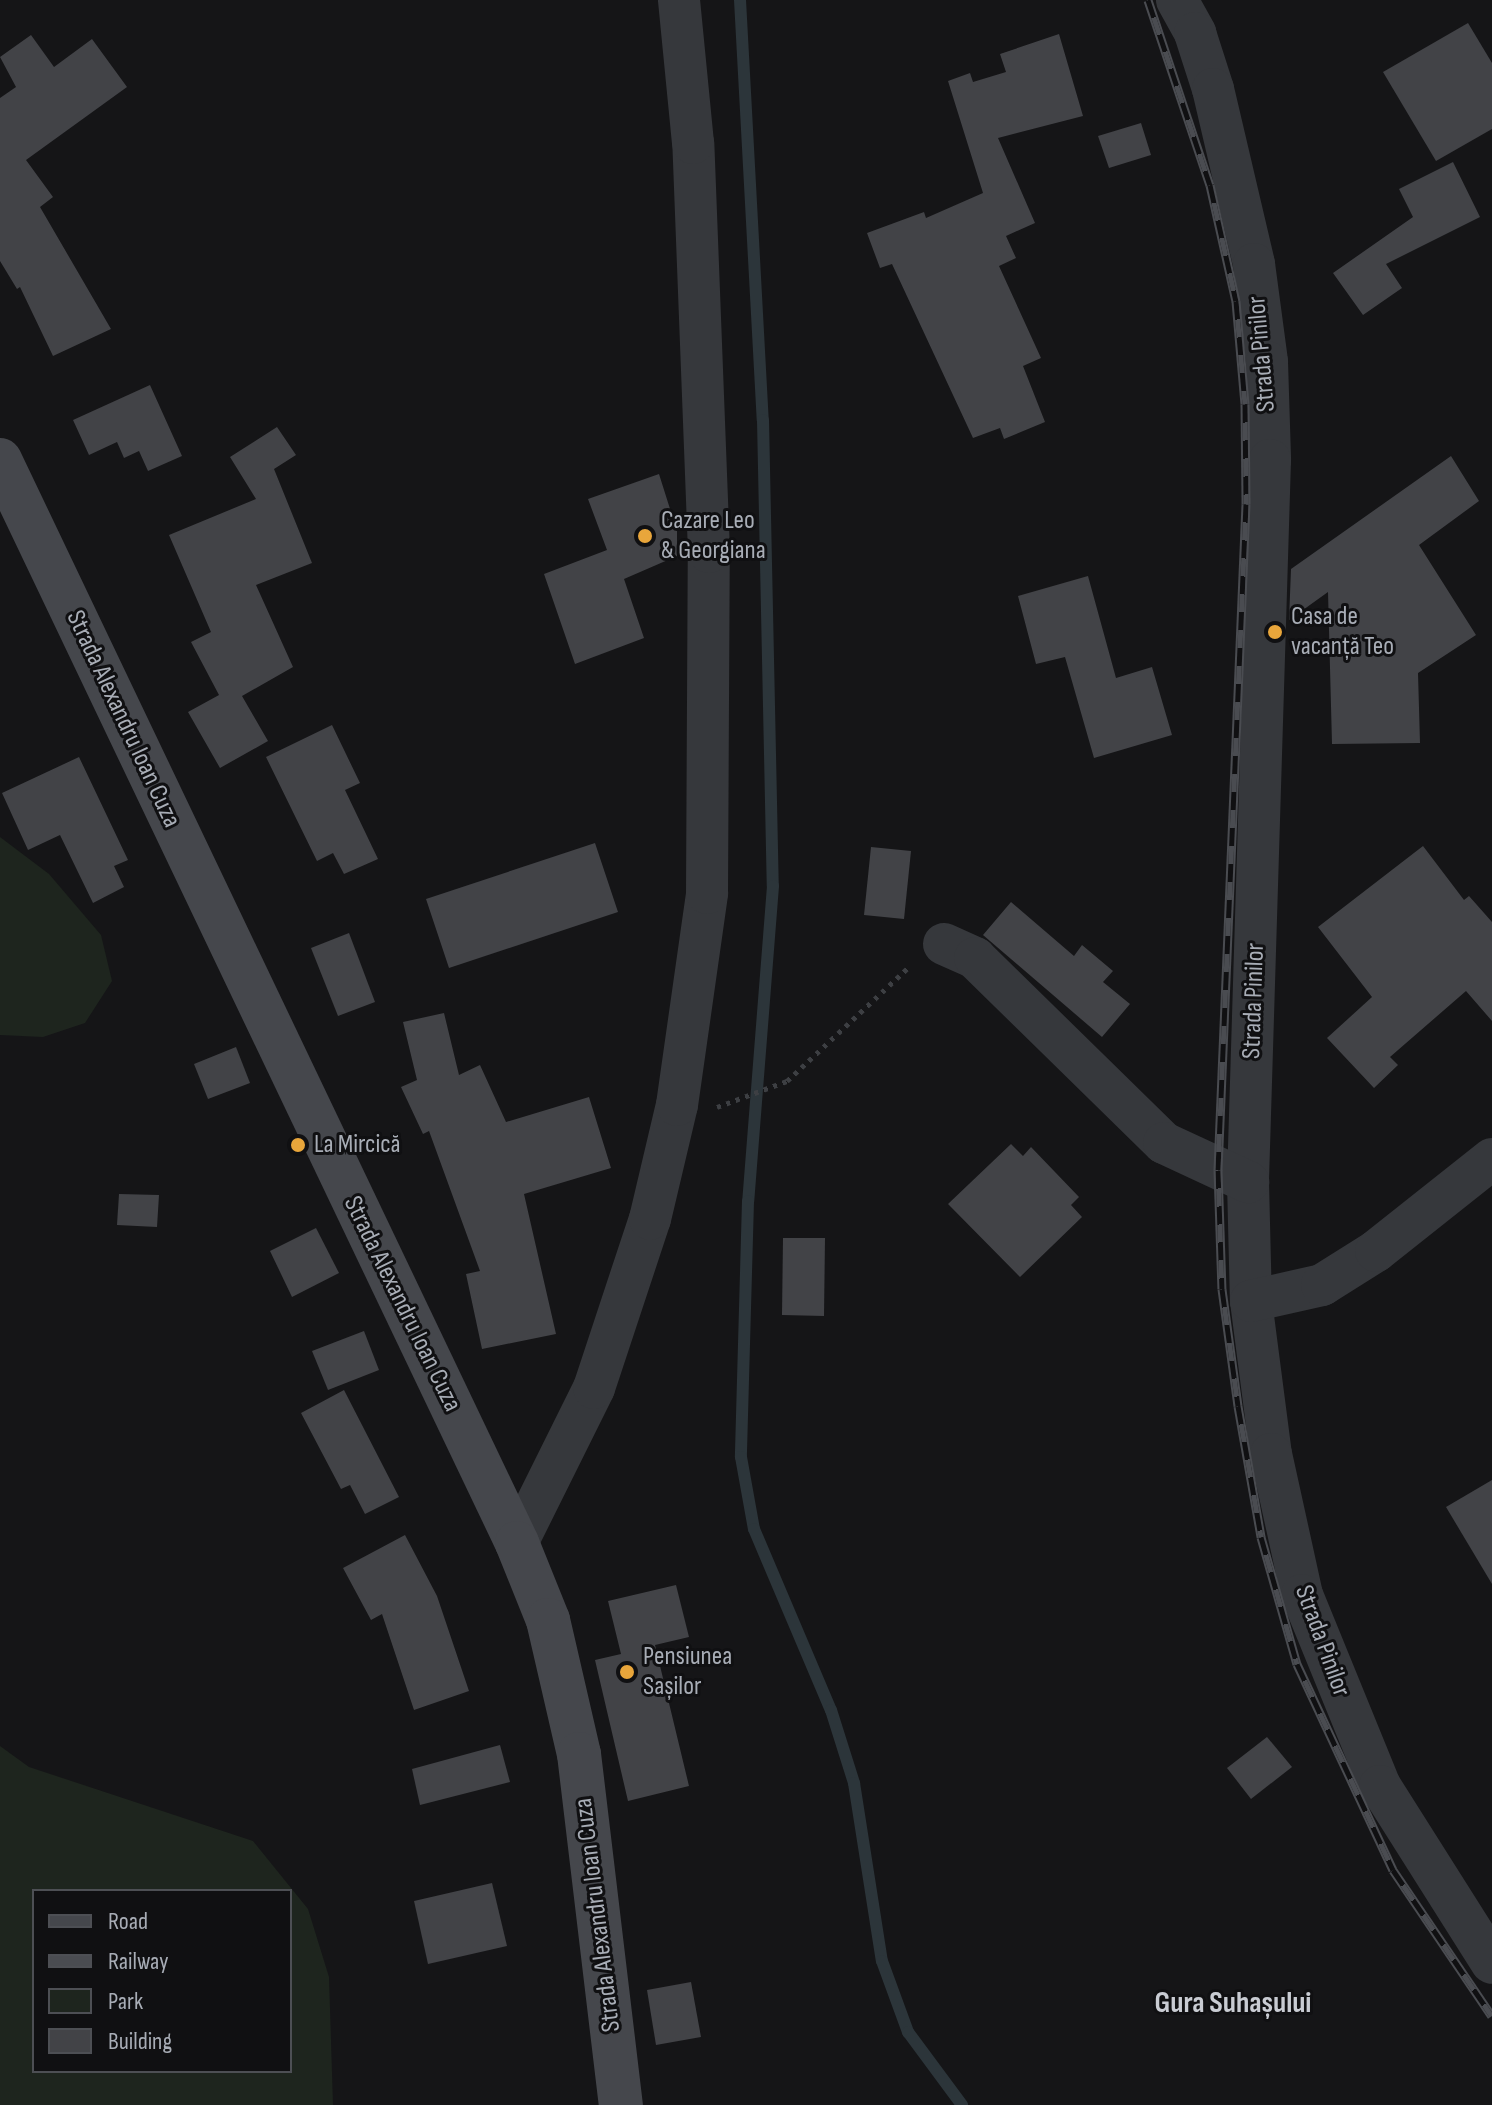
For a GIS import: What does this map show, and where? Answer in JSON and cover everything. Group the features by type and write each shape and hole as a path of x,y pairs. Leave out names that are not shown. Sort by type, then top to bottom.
{"main road":[{"name":"Strada Alexandru Ioan Cuza","path":"0,460 517,1543 548,1620 579,1754 621,2105"}],"street":[{"path":"517,1543 561,1461 618,1328 677,1105 700,964 711,804 709,552 693,143 679,0"},
{"name":"Strada Pinilor","path":"1177,0 1195,33 1213,89 1254,264 1267,362 1270,460 1248,1182 1251,1301 1271,1454 1302,1595 1380,1786 1492,1963"},
{"path":"944,944 975,958 1164,1143 1248,1182"},
{"path":"1251,1301 1322,1285 1376,1251 1492,1159"}],"path":[{"path":"710,1110 787,1081 913,963 944,944"}],"green space":[{"path":"0,837 49,874 101,935 112,981 85,1023 43,1037 0,1035"},
{"path":"0,1746 29,1767 253,1841 292,1889 32,1889 32,2073 292,2073 292,1889 308,1909 329,1977 333,2105 0,2105"}],"building":[{"path":"1468,23 1492,63 1492,129 1436,161 1383,72"},
{"path":"1059,34 1083,116 998,138 1035,223 1006,236 1016,258 999,266 1041,358 1023,366 1045,422 1004,439 1000,428 973,438 892,264 880,268 867,233 924,212 926,218 983,193 948,81 970,73 973,82 1006,72 1000,54"},
{"path":"31,35 54,67 92,39 127,87 26,160 53,197 40,207 111,329 53,356 20,287 17,289 0,261 0,98 16,87 0,57"},
{"path":"1141,123 1151,155 1109,168 1098,136"},
{"path":"1453,162 1480,217 1386,264 1402,288 1363,315 1333,273 1413,217 1399,189"},
{"path":"150,385 182,456 148,471 139,451 124,458 117,442 89,455 73,420"},
{"path":"277,427 296,455 274,469 312,563 256,585 293,667 242,696 268,741 220,768 188,712 219,695 191,642 211,632 169,535 256,499 230,457"},
{"path":"1451,456 1479,501 1419,545 1476,635 1418,673 1420,743 1332,744 1328,592 1289,620 1291,569"},
{"path":"659,474 677,531 677,556 624,579 644,638 575,664 544,574 607,550 588,499"},
{"path":"1088,576 1116,678 1152,667 1172,735 1094,758 1065,657 1036,664 1018,596"},
{"path":"332,725 360,783 345,790 378,859 344,874 333,853 317,861 266,757"},
{"path":"79,757 128,860 114,866 124,887 93,903 60,835 28,850 2,793"},
{"path":"595,843 618,912 449,968 426,899"},
{"path":"1423,846 1464,900 1469,896 1492,922 1492,1021 1466,991 1390,1057 1398,1065 1374,1088 1327,1038 1372,997 1318,927"},
{"path":"871,847 911,851 904,919 864,915"},
{"path":"1011,902 1074,956 1082,945 1113,971 1103,982 1130,1004 1102,1037 983,935"},
{"path":"349,933 375,1002 338,1016 311,948"},
{"path":"444,1013 459,1075 480,1065 506,1122 589,1097 611,1168 524,1194 556,1334 482,1349 466,1274 480,1271 429,1131 423,1134 401,1087 417,1080 403,1022"},
{"path":"236,1047 250,1083 208,1099 194,1064"},
{"path":"1011,1144 1023,1156 1031,1147 1079,1197 1071,1205 1082,1217 1020,1277 948,1204"},
{"path":"119,1194 159,1195 157,1227 117,1225"},
{"path":"316,1228 339,1273 292,1297 270,1251"},
{"path":"783,1238 825,1238 824,1316 782,1315"},
{"path":"364,1331 379,1370 328,1390 312,1351"},
{"path":"344,1390 399,1497 365,1514 350,1485 341,1489 301,1413"},
{"path":"1492,1480 1492,1584 1446,1507"},
{"path":"405,1535 437,1596 469,1691 414,1710 382,1614 371,1620 343,1568"},
{"path":"676,1585 689,1637 655,1645 689,1786 628,1801 595,1660 621,1654 608,1601"},
{"path":"1267,1737 1292,1767 1251,1799 1227,1768"},
{"path":"500,1745 510,1782 420,1805 412,1769"},
{"path":"492,1883 507,1946 428,1964 414,1901"},
{"path":"691,1982 701,2037 656,2045 647,1990"}],"waterway":[{"path":"740,0 763,420 773,886 748,1201 741,1457 754,1529 831,1710 854,1783 882,1961 908,2032 962,2105"}],"railway":[{"path":"1148,0 1210,185 1236,301 1245,404 1246,504 1218,1170 1222,1289 1238,1406 1261,1537 1297,1664 1393,1870 1492,2016"}],"place":[{"name":"Cazare Leo & Georgiana","path":"645,536"},
{"name":"Casa de vacanță Teo","path":"1275,632"},
{"name":"La Mircică","path":"298,1145"},
{"name":"Pensiunea Sașilor","path":"627,1672"}],"district":[{"name":"Gura Suhașului","path":"1233,2003"}]}
